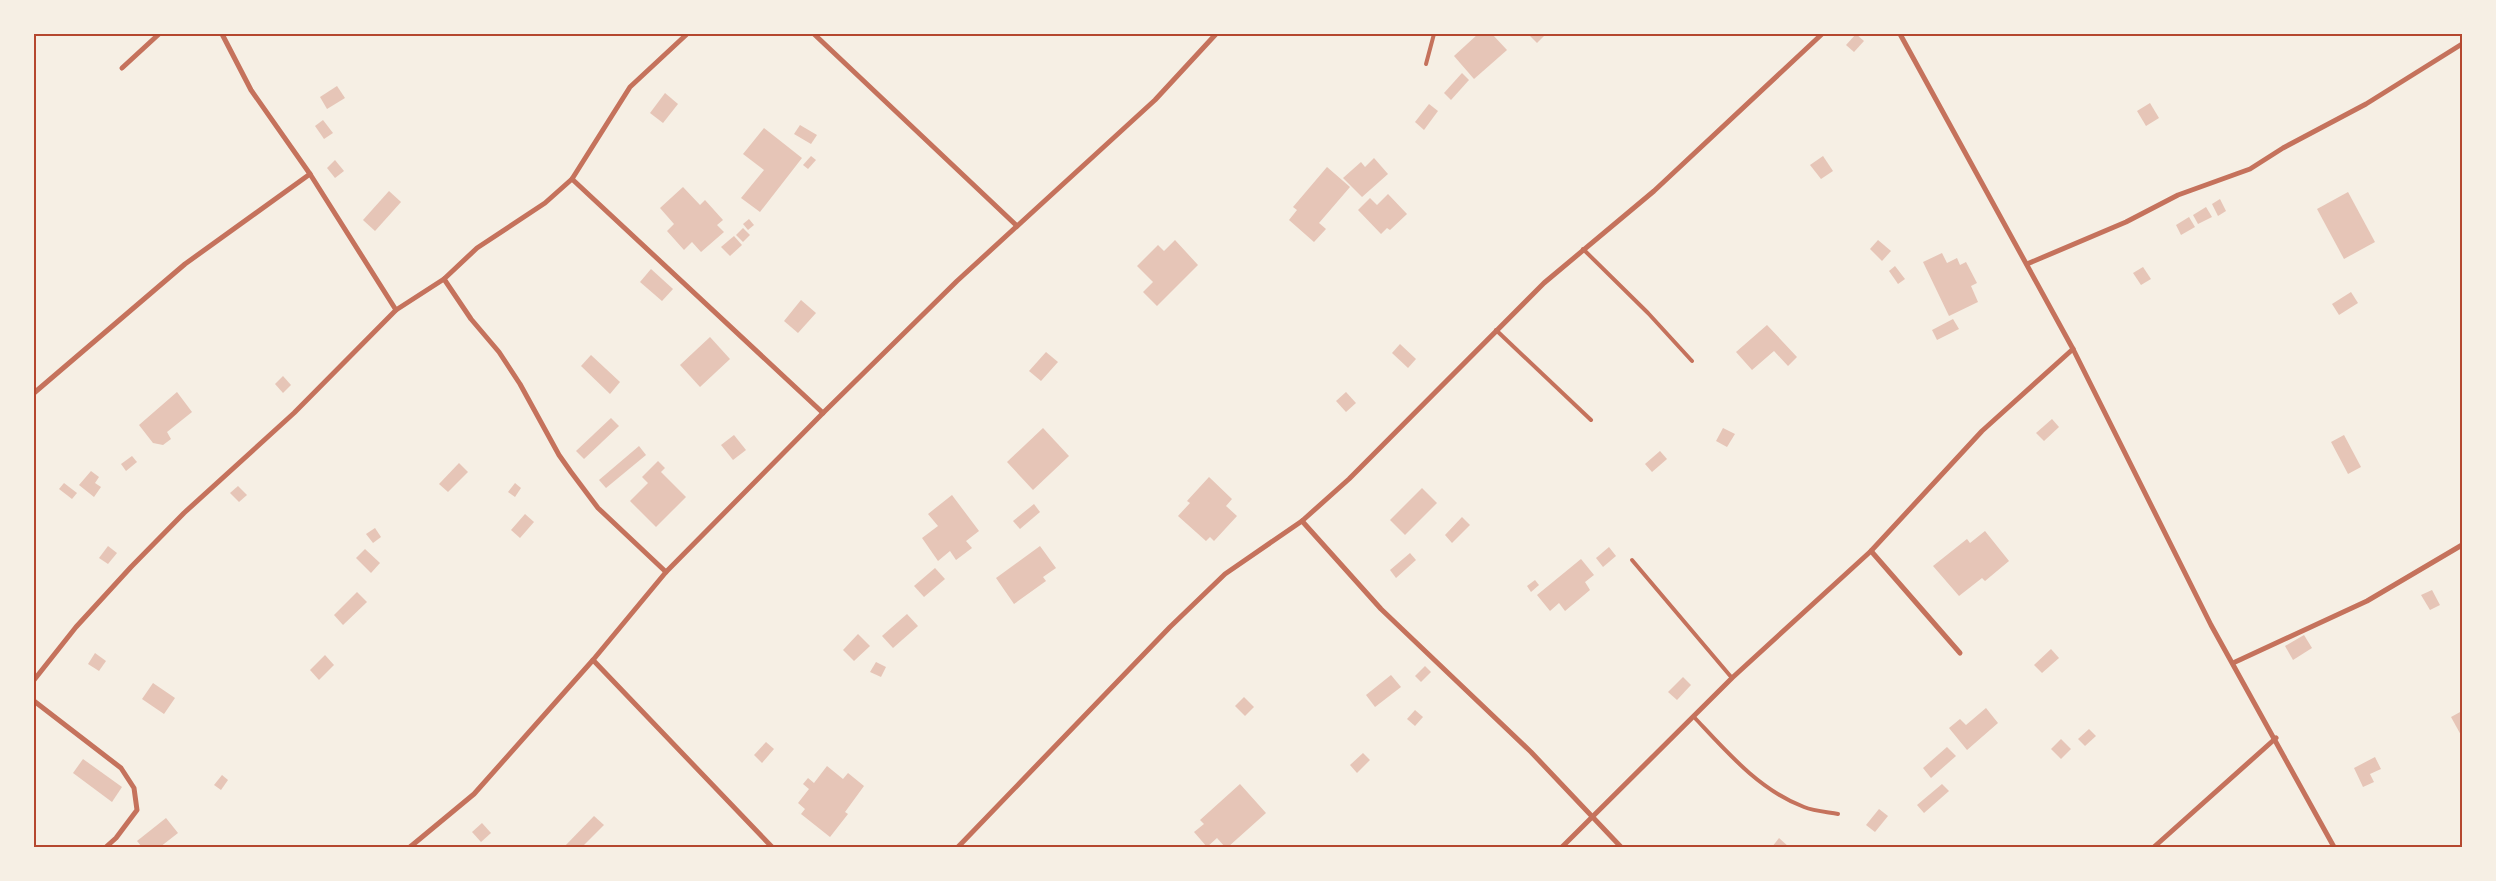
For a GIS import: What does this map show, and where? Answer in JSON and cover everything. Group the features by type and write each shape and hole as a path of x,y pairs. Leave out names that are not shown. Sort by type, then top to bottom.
{"street":[{"path":"122,68 159,34"},
{"path":"222,34 251,90 310,174 396,310"},
{"path":"34,680 76,627 131,567 184,513 294,413 396,310 444,279 477,248 545,203 572,180 630,87 687,34"},
{"path":"814,34 1017,226"},
{"path":"410,847 474,794 593,660 666,572 957,281 1155,100 1216,34"},
{"path":"958,847 1170,627 1225,574 1302,522 1427,403 1496,330 1544,283 1654,191 1822,34"},
{"path":"1900,34 2073,349 2211,625 2276,738 2334,847"},
{"path":"2027,264 2126,222 2178,196 2250,169 2366,104 2462,44"},
{"path":"34,393 185,264 310,174"},
{"path":"572,180 823,414"},
{"path":"444,279 471,319 499,352 520,384 559,455 598,508 666,572"},
{"path":"1562,847 1694,718 1732,678 1871,551 1982,431 2073,349"},
{"path":"1302,522 1381,609 1516,738 1621,847"},
{"path":"2233,663 2367,601 2462,545"},
{"path":"1871,551 1960,654"},
{"path":"593,660 772,847"},
{"path":"34,701 121,768 134,788 137,810 116,838 106,847"},
{"path":"2154,847 2276,738"}],"lane":[{"path":"1426,64 1434,34"},
{"path":"1583,249 1648,313 1692,361"},
{"path":"1496,330 1591,420"},
{"path":"1632,560 1732,678"},
{"path":"1694,718 1738,764 1770,789 1804,808 1838,814"}],"building":[{"path":"1478,34 1492,34 1507,50 1474,79 1454,56"},
{"path":"1528,34 1546,34 1537,43"},
{"path":"1856,34 1864,41 1854,52 1846,45"},
{"path":"1462,73 1469,80 1451,100 1444,93"},
{"path":"337,86 345,98 327,109 320,97"},
{"path":"665,93 678,104 663,123 650,113"},
{"path":"2150,103 2159,118 2146,126 2137,111"},
{"path":"1429,104 1438,111 1424,130 1415,122"},
{"path":"323,120 333,133 324,139 315,126"},
{"path":"800,125 817,135 811,144 794,134"},
{"path":"764,128 802,158 760,212 741,198 764,170 743,154"},
{"path":"811,156 816,160 808,169 803,165"},
{"path":"1823,156 1833,171 1821,179 1810,165"},
{"path":"1374,158 1388,174 1362,197 1343,178 1361,162 1365,167"},
{"path":"335,160 344,171 335,178 327,168"},
{"path":"1327,167 1350,187 1319,223 1326,229 1314,242 1289,220 1297,210 1293,207"},
{"path":"683,187 700,205 705,200 723,220 717,225 724,232 701,252 692,242 684,250 667,231 674,224 660,208"},
{"path":"389,191 401,202 375,231 363,220"},
{"path":"2348,192 2375,242 2344,259 2317,209"},
{"path":"1388,194 1407,214 1390,230 1387,228 1381,234 1358,210 1370,198 1377,205"},
{"path":"2220,199 2226,211 2218,216 2212,204"},
{"path":"2206,207 2212,217 2198,224 2193,215"},
{"path":"2189,217 2195,227 2181,235 2176,225"},
{"path":"749,219 754,225 748,230 743,224"},
{"path":"743,228 750,235 743,242 736,235"},
{"path":"734,236 742,245 730,256 721,247"},
{"path":"1175,240 1198,265 1157,306 1143,292 1153,282 1137,266 1158,245 1164,251"},
{"path":"1878,240 1891,251 1882,261 1870,249"},
{"path":"1942,253 1947,263 1957,258 1960,265 1966,262 1977,283 1971,286 1978,302 1949,316 1923,262"},
{"path":"1895,266 1905,279 1898,284 1889,271"},
{"path":"2143,267 2151,279 2141,285 2133,273"},
{"path":"651,269 673,289 662,301 640,282"},
{"path":"2351,292 2358,303 2339,315 2332,304"},
{"path":"801,300 816,313 798,333 784,321"},
{"path":"1953,319 1959,329 1937,340 1932,330"},
{"path":"1767,325 1797,357 1788,366 1774,351 1752,370 1736,352"},
{"path":"710,337 730,359 700,387 680,365"},
{"path":"1400,344 1416,359 1408,368 1392,353"},
{"path":"1046,352 1058,362 1041,381 1029,371"},
{"path":"591,355 620,382 610,394 581,366"},
{"path":"283,376 291,385 283,393 275,384"},
{"path":"177,392 192,412 167,432 171,439 163,445 153,443 139,425"},
{"path":"1346,392 1356,403 1346,412 1336,401"},
{"path":"611,418 619,426 584,459 576,451"},
{"path":"2052,419 2059,427 2044,441 2036,433"},
{"path":"1043,428 1069,456 1033,490 1007,462"},
{"path":"1723,428 1735,434 1727,447 1716,441"},
{"path":"734,435 746,450 733,460 721,445"},
{"path":"2344,435 2361,467 2348,474 2331,442"},
{"path":"639,446 646,455 606,488 599,480"},
{"path":"1660,451 1667,459 1652,472 1645,464"},
{"path":"132,456 137,462 126,471 121,464"},
{"path":"658,461 665,468 661,472 686,497 656,527 630,501 648,483 642,477"},
{"path":"459,463 468,472 448,492 439,484"},
{"path":"91,471 99,477 95,483 101,487 94,497 79,485"},
{"path":"1209,477 1232,499 1226,506 1237,516 1214,541 1210,537 1206,541 1178,516 1190,503 1187,501"},
{"path":"64,483 77,493 72,499 59,489"},
{"path":"515,483 521,488 515,497 508,492"},
{"path":"238,486 247,495 239,502 230,493"},
{"path":"1422,488 1437,503 1405,535 1390,520"},
{"path":"952,495 979,531 966,541 972,548 956,560 950,551 938,561 922,538 938,526 928,514"},
{"path":"1034,504 1040,512 1020,529 1013,521"},
{"path":"525,514 534,522 520,538 511,530"},
{"path":"1462,517 1470,525 1452,543 1445,535"},
{"path":"375,528 381,537 373,543 366,534"},
{"path":"1985,531 2009,561 1985,581 1982,578 1959,596 1933,566 1967,539 1970,543"},
{"path":"108,546 117,553 108,564 99,558"},
{"path":"1040,546 1056,568 1043,577 1046,581 1014,604 996,578"},
{"path":"1609,547 1616,556 1603,567 1596,558"},
{"path":"365,549 380,563 371,573 356,558"},
{"path":"1410,553 1416,560 1396,578 1390,570"},
{"path":"1581,559 1594,575 1585,582 1590,590 1565,611 1559,603 1550,611 1537,595"},
{"path":"935,568 945,579 924,597 914,586"},
{"path":"1535,580 1539,585 1531,592 1527,586"},
{"path":"2432,590 2440,605 2430,610 2421,595"},
{"path":"357,592 367,602 343,625 334,615"},
{"path":"907,614 918,626 893,648 882,636"},
{"path":"858,634 870,646 854,661 843,650"},
{"path":"2304,635 2312,648 2293,660 2285,646"},
{"path":"2051,649 2059,658 2042,673 2034,665"},
{"path":"95,653 106,661 99,671 88,664"},
{"path":"325,655 334,665 319,680 310,670"},
{"path":"876,662 886,667 881,677 870,672"},
{"path":"1425,666 1431,672 1421,682 1415,676"},
{"path":"1391,675 1401,687 1375,707 1366,695"},
{"path":"1683,677 1691,685 1677,700 1668,692"},
{"path":"153,683 175,698 164,714 142,699"},
{"path":"1244,697 1254,707 1245,716 1235,706"},
{"path":"1986,708 1998,723 1967,750 1949,728 1960,719 1966,725"},
{"path":"1415,710 1423,717 1415,726 1407,719"},
{"path":"2462,711 2462,737 2451,717"},
{"path":"2089,729 2096,736 2085,746 2078,739"},
{"path":"2061,739 2071,749 2061,759 2051,749"},
{"path":"766,742 774,749 762,763 754,755"},
{"path":"1947,747 1956,756 1931,778 1923,768"},
{"path":"1363,753 1370,760 1357,773 1350,765"},
{"path":"2375,757 2381,769 2370,774 2374,782 2363,787 2354,768"},
{"path":"83,759 122,787 112,802 73,773"},
{"path":"827,766 843,779 848,773 864,786 845,812 848,814 830,837 801,814 805,809 798,803 809,789 803,784 808,778 814,783"},
{"path":"222,775 228,780 221,790 214,785"},
{"path":"1240,784 1266,813 1228,847 1225,847 1217,838 1207,847 1194,832 1204,824 1200,820"},
{"path":"1942,784 1949,791 1924,813 1917,805"},
{"path":"1879,809 1888,816 1875,832 1866,825"},
{"path":"594,816 604,825 582,847 564,847"},
{"path":"166,818 178,833 160,847 142,847 137,841"},
{"path":"482,823 491,833 481,842 472,832"},
{"path":"1779,838 1789,847 1772,847"}]}
